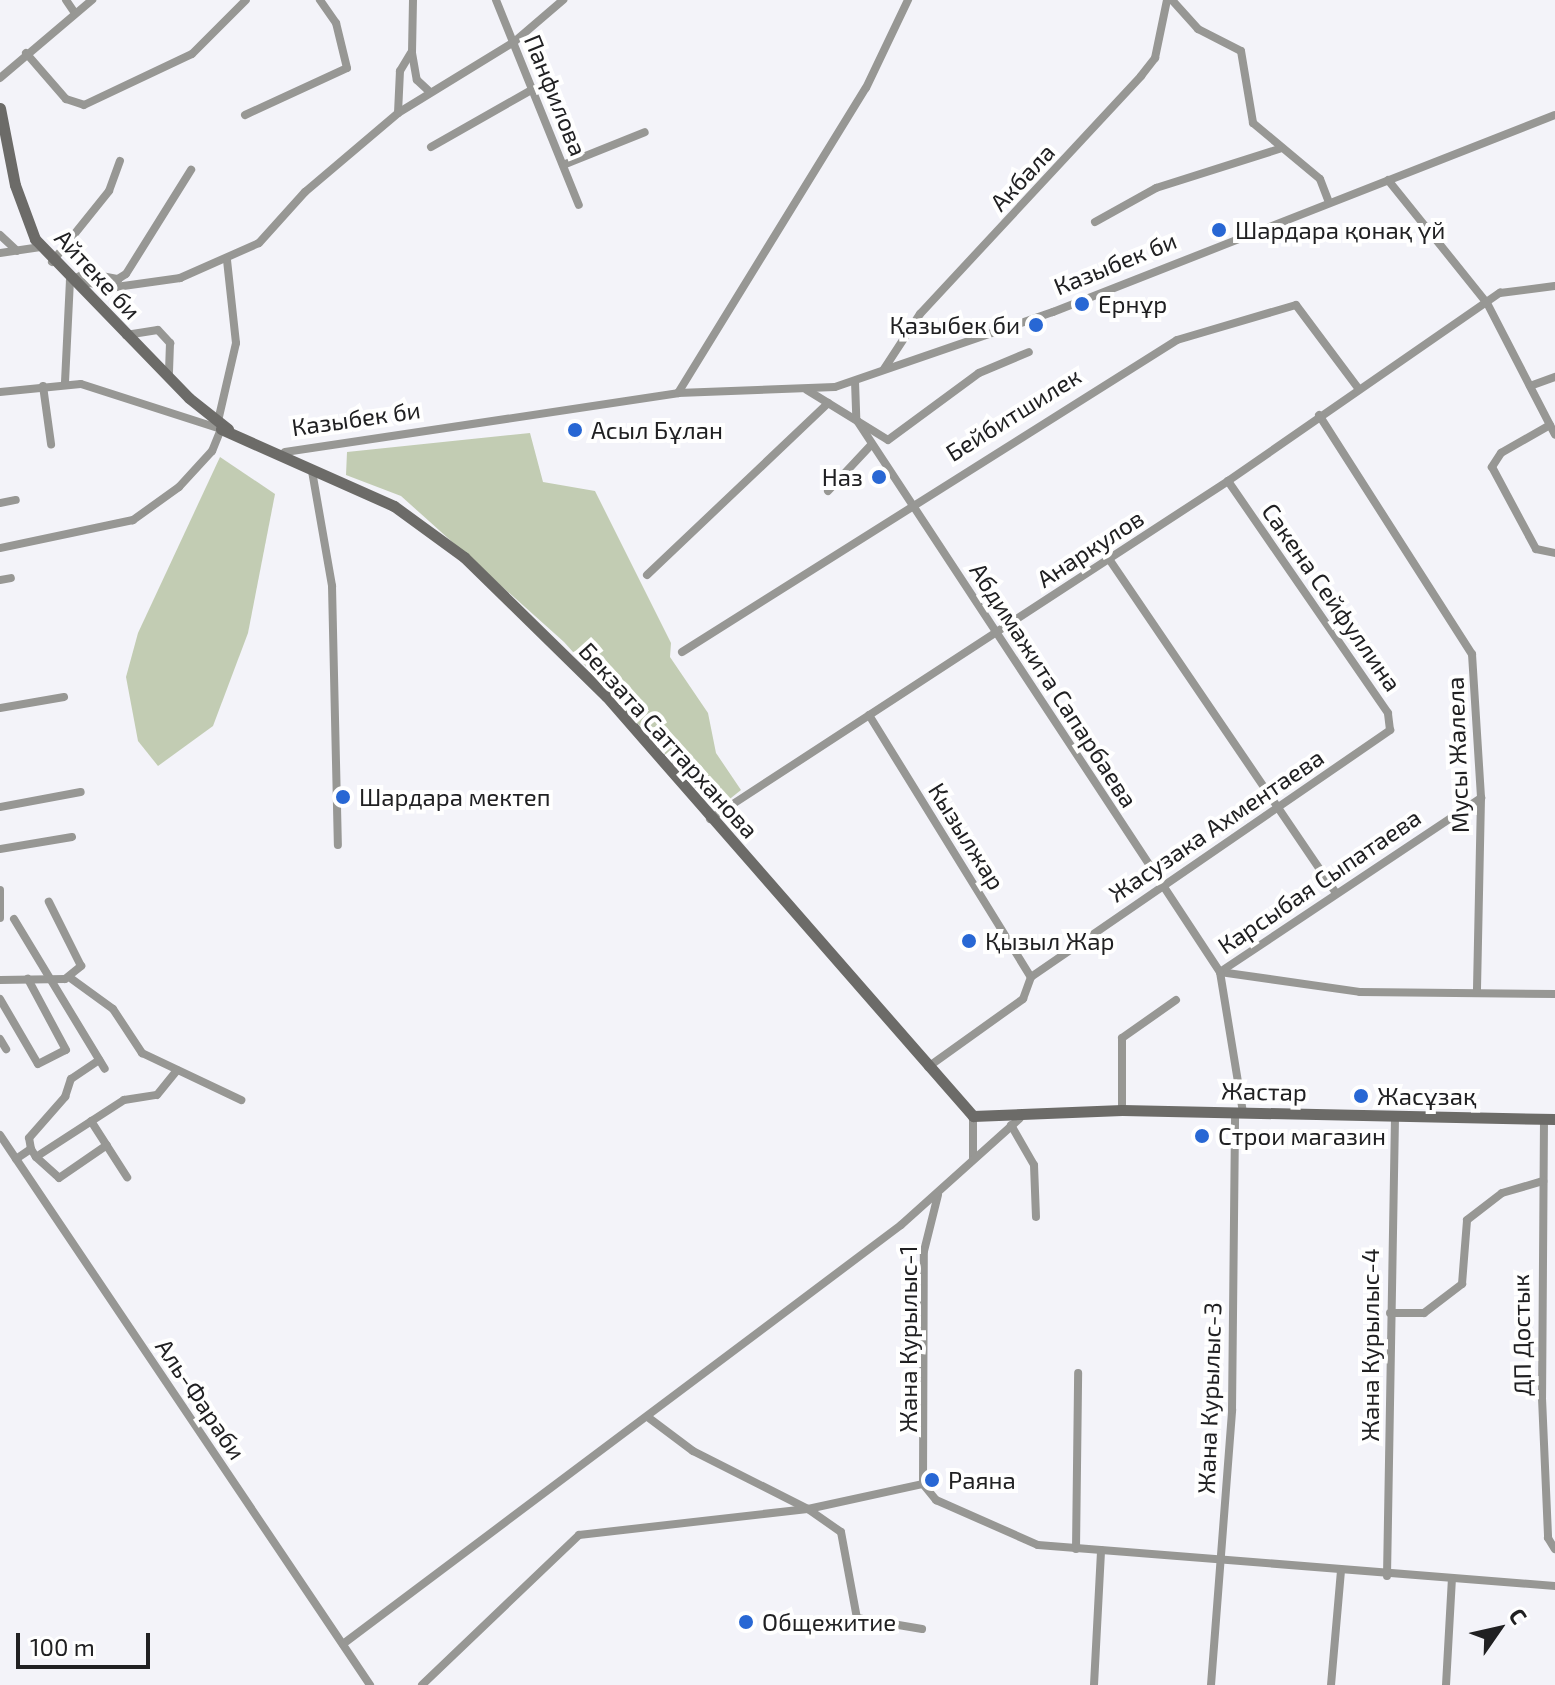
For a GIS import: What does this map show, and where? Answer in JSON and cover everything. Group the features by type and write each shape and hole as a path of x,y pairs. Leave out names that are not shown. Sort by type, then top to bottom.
{"street":[{"path":"66,0 74,12"},
{"path":"0,78 74,12 92,0"},
{"path":"26,53 66,99 84,105 199,50 246,0"},
{"path":"245,115 347,68 340,34 320,0"},
{"path":"413,0 412,53 417,80 430,92"},
{"name":"Панфилова","path":"496,0 579,205"},
{"path":"71,281 139,285 227,260 277,230 305,192 398,113 514,42 563,0"},
{"path":"678,393 866,88 908,0"},
{"path":"1170,0 1198,29 1241,51 1251,119 1279,149 1320,179 1328,200"},
{"name":"Акбала","path":"884,370 913,322 1155,58 1170,0"},
{"path":"398,113 400,71 412,53"},
{"path":"431,147 533,89"},
{"name":"Айтеке би","path":"0,108 18,198 41,247 52,262 125,335 223,426"},
{"name":"Казыбек би","path":"0,392 65,382 223,426 285,452 678,393 806,390 855,381 1053,312 1328,200 1555,115"},
{"path":"563,165 645,132"},
{"path":"1095,222 1156,188 1279,149"},
{"path":"52,262 109,191 120,161"},
{"path":"71,281 126,274 191,170"},
{"path":"1388,180 1487,303 1555,435"},
{"path":"0,235 17,251"},
{"path":"0,253 41,247"},
{"path":"0,548 133,520 179,487 212,451 223,426 236,343 227,260"},
{"path":"65,382 71,281"},
{"name":"Анаркулов","path":"710,819 1228,481 1358,388 1487,303 1507,291 1555,286"},
{"name":"Бейбитшилек","path":"682,652 1143,355 1269,311 1296,305 1307,312 1358,388"},
{"path":"125,335 158,330 170,343 169,378"},
{"path":"806,390 892,439 979,373 1029,352"},
{"path":"1530,386 1555,377"},
{"path":"855,381 856,419"},
{"path":"43,386 51,444"},
{"path":"647,575 828,403"},
{"name":"Мусы Жалела","path":"1319,415 1472,654 1481,798 1477,993"},
{"name":"Абдимажита Сапарбаева","path":"856,419 1220,972 1239,1112"},
{"path":"1550,425 1501,453 1492,467 1536,549 1555,553"},
{"path":"828,491 872,444"},
{"name":"Бекзата Саттарханова","path":"285,452 312,471 394,506 464,557 606,696 710,819 973,1116"},
{"path":"312,471 332,586 338,845"},
{"name":"Сакена Сейфуллина","path":"1228,481 1388,713 1392,723 1383,736"},
{"path":"0,503 16,500"},
{"path":"1109,559 1336,893"},
{"path":"0,580 11,578"},
{"path":"0,708 64,697"},
{"name":"Кызылжар","path":"869,715 1031,977"},
{"name":"Жасузака Ахментаева","path":"928,1067 1023,999 1031,977 1383,736"},
{"path":"0,807 81,792"},
{"name":"Карсыбая Сыпатаева","path":"1220,972 1481,798"},
{"path":"0,849 72,837"},
{"path":"0,890 0,918"},
{"path":"49,902 82,959 69,977"},
{"path":"14,919 102,1064 71,1079 65,1097 29,1138 33,1153 59,1178 107,1145"},
{"path":"1220,972 1360,992 1555,994"},
{"path":"0,980 69,977 113,1009 142,1053 241,1100"},
{"path":"0,999 38,1064 66,1050 28,979"},
{"path":"1122,1110 1122,1038 1176,1000"},
{"path":"0,1039 6,1049"},
{"path":"16,1159 33,1153 124,1100 157,1095 177,1070"},
{"name":"Жастар","path":"973,1116 1015,1122 1122,1110 1550,1119"},
{"name":"Жана Курылыс-3","path":"1211,1685 1232,1410 1239,1112"},
{"name":"Жана Курылыс-4","path":"1387,1576 1395,1115"},
{"path":"973,1116 973,1159"},
{"name":"ДП Достык","path":"1550,1119 1543,1181 1542,1398 1548,1538 1555,1549"},
{"path":"91,1121 127,1177"},
{"path":"343,1644 649,1418 938,1195 1015,1122 1034,1165 1036,1217"},
{"name":"Аль-Фараби","path":"0,1135 370,1685"},
{"path":"1390,1313 1424,1313 1462,1284 1467,1220 1502,1193 1543,1181"},
{"name":"Жана Курылыс-1","path":"923,1484 924,1251 938,1195"},
{"path":"1076,1549 1078,1373"},
{"path":"649,1418 693,1451 808,1509 841,1532 857,1618 922,1629"},
{"path":"422,1685 579,1535 808,1509 923,1484 936,1500 1012,1539 1076,1549 1221,1559 1387,1576 1555,1586"},
{"path":"1094,1685 1101,1550"},
{"path":"1331,1685 1341,1571"},
{"path":"1446,1685 1452,1579"}],"green space":[{"path":"530,433 543,482 595,491 671,643 670,657 708,713 716,753 741,790 716,810 564,642 401,496 346,475 347,452"},
{"path":"220,457 275,494 248,633 213,726 158,766 138,741 126,677 138,633"}],"place":[{"name":"Шардара қонақ үй","path":"1219,230"},
{"name":"Ернұр","path":"1082,304"},
{"name":"Қазыбек би","path":"1036,325"},
{"name":"Асыл Бұлан","path":"575,430"},
{"name":"Наз","path":"879,477"},
{"name":"Шардара мектеп","path":"343,797"},
{"name":"Қызыл Жар","path":"969,941"},
{"name":"Жасұзақ","path":"1361,1096"},
{"name":"Строи магазин","path":"1202,1136"},
{"name":"Раяна","path":"932,1480"},
{"name":"Общежитие","path":"746,1622"}]}
